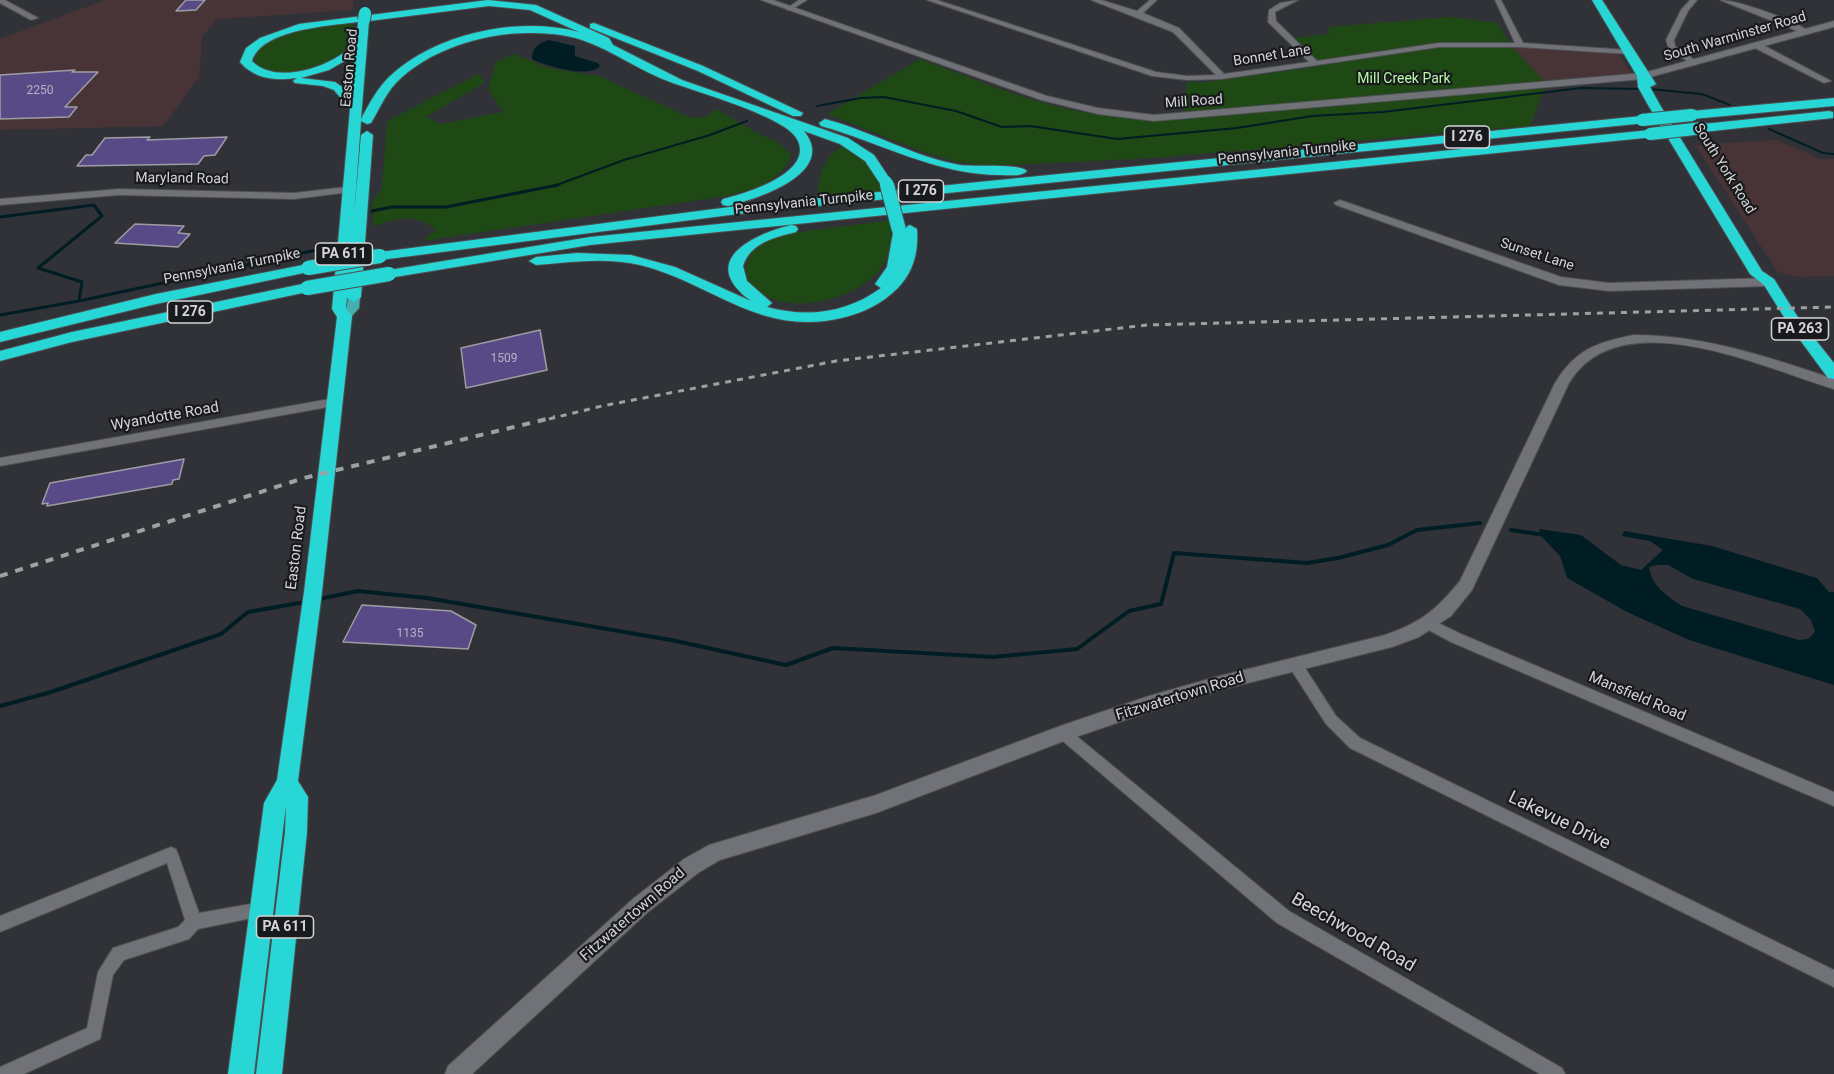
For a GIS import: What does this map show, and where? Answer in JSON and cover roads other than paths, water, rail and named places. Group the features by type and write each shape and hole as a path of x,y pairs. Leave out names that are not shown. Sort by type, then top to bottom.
{"highway":[{"path":"531,0 749,89 791,111 854,130 953,167 984,171 1035,170 1293,153"},
{"name":"South York Road","path":"1597,0 1659,106 1771,275 1769,282 1794,322 1834,374"},
{"path":"358,108 352,106 344,91 330,84 252,76 239,65 240,55 253,41 271,32 310,22 482,1 520,2 549,7"},
{"path":"362,47 354,49 336,63 302,74 285,76 262,73 254,70 246,62 250,50 264,40 303,26 489,3 523,5 540,10 604,40 608,46"},
{"name":"Easton Road","path":"354,297 358,108 362,47 370,11"},
{"name":"Easton Road","path":"241,1074 275,803 287,783 312,601 345,316 339,309 367,120 370,11"},
{"path":"367,120 387,86 427,56 471,39 515,31 545,30 572,33 608,46 712,96 822,132 859,149 891,181"},
{"name":"Pennsylvania Turnpike","path":"0,337 156,299 308,268 550,233 738,210 1293,153 1834,102"},
{"name":"Pennsylvania Turnpike","path":"0,356 72,337 307,288 590,241 1834,114"},
{"path":"550,233 740,199 776,185 798,167 806,149 806,143 799,132 774,116"},
{"path":"390,274 589,256 616,257 658,266 762,312 783,317 805,318 851,311 874,300 895,284 909,264 912,246 883,159 871,147 825,123"},
{"path":"905,230 894,267 882,284 873,291 843,305 806,310 789,310 771,306 750,295 736,278 735,270 741,253 754,242 769,235 817,223 872,217 923,207"},
{"name":"Easton Road","path":"269,1074 296,832 297,797 287,783"}],"main road":[{"name":"Easton Road","path":"345,316 353,308 354,297"}],"street":[{"path":"0,0 34,18"},
{"name":"Mill Road","path":"765,0 1044,99 1094,111 1154,118 1647,83"},
{"path":"789,9 804,0"},
{"name":"Bonnet Lane","path":"930,0 1155,74 1187,78 1222,77 1439,45 1520,45 1628,52"},
{"path":"1094,0 1138,14 1176,30 1222,77"},
{"path":"1138,14 1154,0"},
{"path":"1295,0 1271,11 1272,22 1315,63"},
{"path":"1498,0 1520,45"},
{"path":"1693,63 1672,47 1670,40 1685,10 1694,0"},
{"path":"1723,0 1768,15 1805,31"},
{"name":"South Warminster Road","path":"1647,83 1693,63 1834,24"},
{"path":"1758,46 1827,81"},
{"name":"Maryland Road","path":"0,202 119,192 294,196 357,188"},
{"name":"Sunset Lane","path":"1340,203 1541,275 1567,282 1609,287 1769,282"},
{"name":"Fitzwatertown Road","path":"456,1074 641,905 691,866 716,852 876,804 1063,733 1216,684 1386,642 1413,632 1428,623 1445,611 1466,585 1562,383 1580,359 1598,349 1627,340 1672,340 1723,348 1834,384"},
{"name":"Wyandotte Road","path":"0,462 335,402"},
{"name":"Mansfield Road","path":"1428,623 1456,638 1834,799"},
{"name":"Lakevue Drive","path":"1295,664 1331,720 1355,743 1834,979"},
{"name":"Beechwood Road","path":"1063,733 1284,917 1556,1074"},
{"path":"0,924 171,854 194,922"},
{"path":"5,1074 94,1034 106,972 119,954 183,933 194,922 262,910"}],"water":[{"path":"549,40 575,46 575,56 598,63 600,66 595,70 578,71 557,68 532,59 537,46"},
{"path":"1539,529 1581,535 1621,565 1641,570 1663,550 1650,541 1622,536 1624,531 1712,546 1817,578 1829,592 1834,592 1834,685 1689,640 1627,612 1567,578 1560,556 1542,537","holes":["1668,565 1693,579 1800,609 1811,620 1815,632 1808,639 1799,640 1682,606 1661,590 1650,573 1649,567"]}],"waterway":[{"path":"817,106 861,98 884,97 956,111 1002,127 1030,126 1117,139 1237,128 1312,116 1383,112 1581,88 1641,89"},
{"path":"1649,89 1702,94 1730,105"},
{"path":"555,186 624,160 710,135 747,121"},
{"path":"1769,129 1823,153 1834,154"},
{"path":"372,211 392,207 446,207 555,186"},
{"path":"0,217 94,205 102,216 38,268 82,282 79,301"},
{"path":"79,301 326,248"},
{"path":"0,315 79,301"},
{"path":"319,599 358,591 427,598 671,640 786,665 833,648 993,657 1077,649 1129,611 1161,604 1174,553 1307,563 1338,558 1388,545 1417,530 1480,523"},
{"path":"1511,530 1545,535"},
{"path":"0,706 51,692 221,634 248,612 305,602"}],"railway":[{"path":"549,419 602,406 836,361 1147,325 1834,307"},
{"path":"0,576 304,478 555,417"}],"park label":[{"name":"Mill Creek Park","path":"1404,79"}]}
